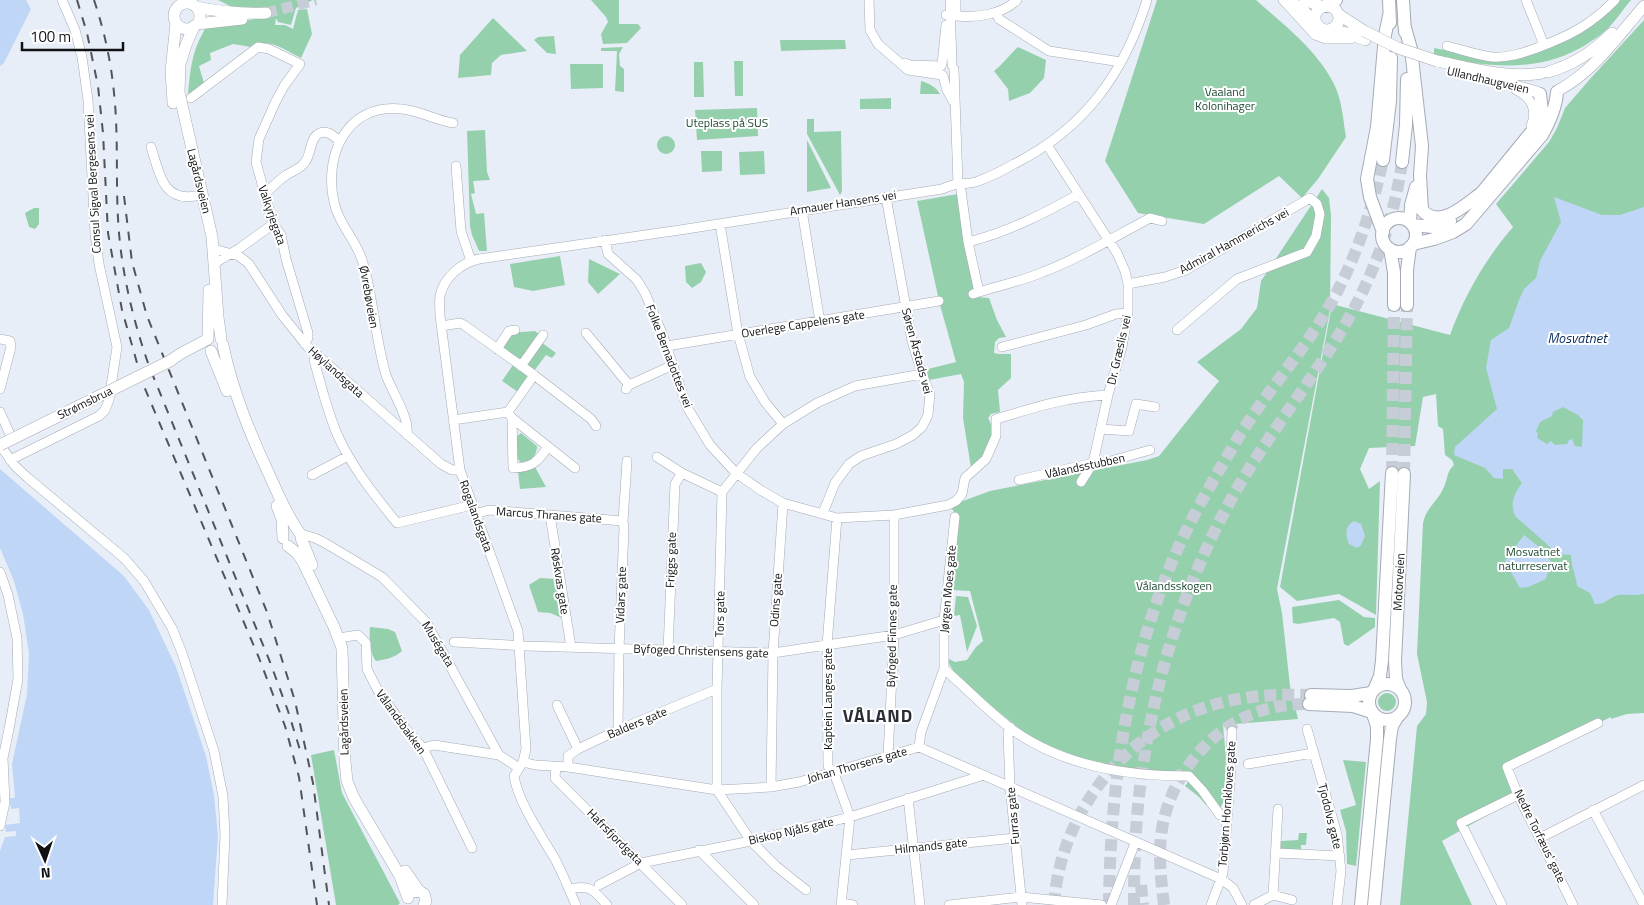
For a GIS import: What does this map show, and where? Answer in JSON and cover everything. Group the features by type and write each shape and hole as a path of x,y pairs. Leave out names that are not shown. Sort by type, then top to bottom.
{"highway":[{"path":"1383,160 1389,119 1391,85 1389,0"},
{"path":"1402,162 1407,107 1403,0"},
{"path":"1390,16 1385,35 1377,127 1367,179 1370,197 1383,232 1384,241 1390,248 1400,252 1411,246 1453,232 1470,221 1542,135 1549,124 1556,105 1558,91"},
{"path":"1404,24 1411,49 1422,146 1420,175 1422,210 1425,214 1433,217 1450,214 1480,194"},
{"path":"1383,232 1392,220 1401,218 1412,224 1433,227 1449,222 1469,208 1524,140 1533,132 1540,118 1542,107 1539,93"},
{"path":"1390,248 1401,305 1411,246 1416,235 1412,224 1411,205 1420,175"},
{"name":"Motorveien","path":"1373,691 1380,676 1382,661 1398,473 1395,661 1396,679 1400,690"},
{"path":"1374,905 1390,739 1392,726 1403,710 1404,696 1396,686 1388,684 1373,691 1352,696 1310,699 1353,706 1386,720 1398,716"},
{"path":"1361,905 1377,739 1377,726 1369,705 1373,691"}],"main road":[{"path":"1289,0 1322,29 1365,36"},
{"path":"1305,0 1328,4 1365,36 1408,60 1437,65"},
{"name":"Ullandhaugveien","path":"1437,65 1513,75 1530,76 1545,73 1566,66 1593,50 1618,27 1641,0"},
{"path":"177,4 194,4 223,13 266,13 245,19 184,28 176,23 174,18 177,4"},
{"path":"194,4 200,15 196,25"},
{"path":"1316,25 1315,14 1328,4"},
{"path":"1558,91 1560,82 1558,78 1545,73 1536,80 1536,88 1539,93 1547,97 1554,95 1590,68 1644,6"},
{"path":"1328,30 1337,25 1338,14"},
{"name":"Lagårdsveien","path":"176,23 170,71 171,91 207,256 210,344 244,439 280,512 286,542 298,553 303,562 341,644 344,761 349,787 400,876 407,902"},
{"name":"Lagårdsveien","path":"196,25 186,45 180,64 179,92 209,220 214,250 218,317 234,393 244,420 283,504 300,535 345,636 348,653 350,758 353,779 360,796 406,873 419,891 424,894 426,904"},
{"name":"Ullandhaugveien","path":"1437,65 1539,93"},
{"path":"210,344 217,335 222,342"},
{"name":"Strømsbrua","path":"0,445 210,344"},
{"path":"286,542 298,545 300,535"},
{"path":"407,902 412,893 419,891"}],"street":[{"name":"Consul Sigval Bergesens vei","path":"10,460 99,416 105,410 109,400 117,356 117,342 99,264 95,234 88,100 82,58 75,30 62,0"},
{"path":"869,0 870,30 878,44 893,59 908,70 946,69"},
{"path":"944,0 951,15"},
{"path":"950,0 951,15"},
{"path":"956,0 951,15 944,54 948,90 955,104 959,187 976,293 1020,281 1044,272 1109,241 1150,218 1162,221"},
{"path":"951,15 997,14 1017,0"},
{"name":"Armauer Hansens vei","path":"456,270 471,261 959,187 974,182 997,173 1047,145 1070,128 1088,110 1111,82 1140,24 1147,0"},
{"path":"1283,0 1319,38 1365,36"},
{"path":"1526,0 1544,45"},
{"path":"1447,46 1493,57 1518,55 1559,40 1580,29 1615,0"},
{"path":"997,14 1000,19 1049,51 1121,62"},
{"name":"Valkyrjegata","path":"191,98 258,46 269,49 300,64 284,86 257,148 256,168 273,224 281,235 286,259 308,333 308,338 304,343"},
{"path":"1488,78 1519,91 1529,99 1534,110 1534,118 1524,140"},
{"name":"Øvrebøveien","path":"407,435 408,430 404,418 382,360 375,329 373,305 363,261 338,215 332,193 331,174 339,141 366,114 376,111 402,109 454,123"},
{"path":"265,194 277,182 307,161 317,134 322,132 329,133 339,141"},
{"name":"Dr. Græslis vei","path":"1047,145 1117,253 1128,284 1128,313 1122,347 1108,395 1093,463 1082,482"},
{"path":"152,147 160,175 168,189 178,196 195,196"},
{"path":"456,166 461,231 471,261"},
{"path":"968,242 1016,226 1078,194"},
{"name":"Søren Årstads vei","path":"823,513 835,483 849,464 861,456 905,440 922,426 928,415 930,394 912,341 886,197"},
{"name":"Admiral Hammerichs vei","path":"1128,284 1166,277 1186,270 1310,198 1317,204 1320,214 1316,236 1307,252 1236,279 1177,330"},
{"path":"802,210 820,322"},
{"path":"215,263 273,224"},
{"path":"720,224 738,334 750,377 764,402 783,424"},
{"name":"Folke Bernadottes vei","path":"605,240 608,254 627,270 642,287 667,346 687,406 710,445 736,473 783,503 837,518 894,515 948,504 962,494 965,478 986,459 996,436 996,419 1061,400 1084,396 1108,395"},
{"name":"Høylandsgata","path":"214,250 242,257 252,267 282,315 317,356 440,464 452,470 460,470"},
{"name":"Rogalandsgata","path":"456,270 449,277 440,296 441,326 453,420 460,470 518,631 526,750 521,765"},
{"name":"Overlege Cappelens gate","path":"667,346 939,301"},
{"path":"1002,348 1080,327 1116,314 1128,313"},
{"path":"441,326 460,323 464,325 534,375 591,419 596,426"},
{"path":"497,349 509,331 515,330"},
{"path":"586,333 627,387 673,365"},
{"path":"521,366 543,335"},
{"path":"0,339 10,340 11,347 0,388"},
{"path":"317,356 314,360 336,432 348,456 398,523 472,505"},
{"path":"657,457 682,473 722,492 757,448 783,424 817,402 855,386 922,374"},
{"path":"534,375 510,415 514,468 529,467 536,463 547,448"},
{"path":"1101,429 1129,431 1136,404 1155,407"},
{"path":"0,412 12,439"},
{"path":"453,420 510,415 547,448 575,468"},
{"path":"0,445 10,460 28,478 124,558 144,581 172,628 182,652 214,751 223,796 225,835 222,905"},
{"name":"Vålandsstubben","path":"1019,480 1093,463 1100,464 1150,450"},
{"path":"312,475 348,456"},
{"name":"Vidars gate","path":"618,730 623,521 627,461"},
{"name":"Friggs gate","path":"668,650 673,489 682,473"},
{"name":"Tors gate","path":"717,790 717,689 722,492"},
{"name":"Odins gate","path":"771,787 773,653 783,503"},
{"name":"Marcus Thranes gate","path":"476,514 489,510 623,521"},
{"name":"Røskvas gate","path":"550,515 570,647"},
{"name":"Byfoged Finnes gate","path":"888,756 894,635 894,515"},
{"name":"Jørgen Moes gate","path":"918,747 921,732 944,669 944,620 954,517"},
{"name":"Kaptein Langes gate","path":"837,518 827,645 828,766 834,773 850,817 842,904"},
{"name":"Muségata","path":"300,535 315,538 338,549 382,577 426,622 499,755 521,765"},
{"path":"0,572 8,595 17,638 18,679 3,758 5,802 0,826"},
{"name":"Byfoged Christensens gate","path":"454,642 773,653 894,635 944,620"},
{"name":"Vålandsbakken","path":"345,636 358,635 363,639 367,648 367,669 377,689 422,748 472,848"},
{"path":"944,669 1010,728 1051,752 1082,763 1111,770 1189,776 1220,815 1226,817"},
{"name":"Balders gate","path":"578,749 618,730 717,689"},
{"path":"557,705 578,749 568,756 568,767"},
{"name":"Nedre Torfæus' gate","path":"1573,905 1518,795 1507,767 1598,723"},
{"name":"Furras gate","path":"1010,728 1008,733 1010,786 1021,901"},
{"name":"Tjodolvs gate","path":"1308,728 1313,753 1331,812 1340,856 1340,886 1337,905"},
{"name":"Torbjørn Hornkloves gate","path":"1210,905 1221,879 1231,768 1232,731"},
{"path":"422,748 434,745 499,755"},
{"name":"Johan Thorsens gate","path":"521,765 568,767 717,790 771,787 799,782 918,747 1228,882 1234,888 1242,905"},
{"path":"1248,764 1313,753"},
{"path":"521,765 514,776 516,785 570,890 572,904"},
{"name":"Hafrsfjordgata","path":"556,766 555,778 682,905"},
{"name":"Biskop Njåls gate","path":"599,885 641,863 751,841 850,817 984,775"},
{"path":"1540,838 1595,813 1644,785"},
{"path":"717,790 751,841 776,866 806,890"},
{"path":"1502,905 1461,823 1518,795"},
{"path":"908,798 920,905"},
{"path":"1273,895 1278,809"},
{"path":"1595,813 1644,905"},
{"name":"Hilmands gate","path":"847,855 1015,838"},
{"path":"1112,905 1136,843"},
{"path":"699,850 754,905"},
{"path":"1276,853 1340,856"},
{"path":"570,890 582,887 592,889 608,905"},
{"path":"1254,905 1273,895 1292,900"},
{"path":"949,905 1021,901 1102,905"},
{"path":"842,904 853,905"}],"green space":[{"path":"218,0 313,0 296,8 291,25 278,22 276,18 275,25 285,25 293,29 298,10 307,9 312,34 301,58 270,44 263,43 251,47 233,44 210,53 211,60 199,66 204,83 188,96 192,61 205,29 269,16 234,8"},
{"path":"591,0 619,0 619,24 638,24 641,28 627,43 603,44 601,34 608,22"},
{"name":"Vaaland Kolonihager","path":"1157,0 1256,0 1289,29 1319,60 1337,90 1346,137 1318,179 1302,198 1279,176 1204,224 1138,213 1105,161"},
{"path":"1619,0 1631,0 1604,32 1584,46 1563,56 1523,65 1480,64 1434,58 1434,48 1475,56 1541,49"},
{"path":"493,18 527,51 501,55 492,63 491,75 458,78 460,55"},
{"name":"Mosvatnet naturreservat","path":"1644,20 1644,713 1627,714 1611,719 1611,717 1505,768 1516,799 1442,841 1472,905 1400,905 1417,726 1426,714 1427,702 1417,654 1423,523 1424,518 1443,489 1450,470 1454,465 1452,460 1445,455 1443,429 1438,426 1436,394 1423,397 1415,446 1369,448 1360,469 1369,489 1380,481 1376,615 1339,594 1297,601 1280,587 1332,304 1450,335 1462,306 1477,278 1494,251 1513,227 1496,204 1549,142 1565,108"},
{"path":"554,36 556,54 547,53 534,40 538,37"},
{"path":"780,40 845,40 846,49 781,51"},
{"path":"623,47 619,54 620,66 624,69 624,92 615,91 617,51 601,51 601,48"},
{"path":"1018,47 1046,60 1044,78 1030,93 1009,101 1008,89 994,71"},
{"path":"734,61 743,61 743,96 735,96"},
{"path":"694,62 703,62 704,97 694,97"},
{"path":"570,64 603,64 603,88 571,89"},
{"path":"921,81 932,86 940,94 920,94"},
{"path":"891,98 891,109 860,109 860,99"},
{"name":"Uteplass på SUS","path":"757,108 758,136 697,140 695,110"},
{"path":"807,119 814,119 814,132 841,131 842,191 840,195 807,134"},
{"path":"485,130 487,172 490,180 473,181 475,193 471,194 476,214 484,213 487,251 479,251 470,226 467,131"},
{"path":"666,136 672,139 675,145 672,151 666,154 660,151 657,145 660,139"},
{"path":"807,140 831,188 807,192"},
{"path":"701,151 722,151 722,171 702,172"},
{"path":"764,151 765,174 740,175 739,152"},
{"name":"Vålandsskogen","path":"1322,189 1329,198 1331,215 1330,310 1277,589 1282,613 1290,686 1298,719 1223,725 1226,758 1224,801 1220,808 1206,805 1185,786 1189,781 1180,769 1171,773 1104,767 1049,747 1026,734 959,680 948,662 949,659 955,662 967,660 983,641 970,591 952,590 956,530 959,528 959,520 951,507 990,491 1159,456 1219,381 1197,362 1241,329 1257,308 1261,281"},
{"path":"958,194 978,297 989,298 1006,337 999,338 995,342 994,353 1011,354 1011,378 998,390 1000,412 991,414 988,418 992,428 990,445 981,461 971,468 963,418 964,382 961,374 929,380 924,370 956,362 940,305 917,201"},
{"path":"34,208 39,208 39,224 35,229 29,227 25,213"},
{"path":"560,256 565,285 533,291 514,287 510,264"},
{"path":"589,259 620,274 598,294 588,282"},
{"path":"701,263 706,272 701,282 692,288 686,282 685,266"},
{"path":"535,331 540,335 522,360 500,346 509,333"},
{"path":"541,342 556,353 552,358 546,355 534,371 525,364"},
{"path":"513,365 529,377 518,392 502,381"},
{"path":"521,433 537,446 536,453 532,458 524,462 520,462 516,450 516,437"},
{"path":"535,467 546,487 520,489 518,471"},
{"path":"540,578 556,579 562,618 550,613 538,612 529,585"},
{"path":"956,596 968,597 977,626 967,652 960,615 954,616"},
{"path":"1339,600 1364,617 1375,618 1375,627 1348,646 1344,644 1340,622 1334,618 1298,624 1293,623 1292,607"},
{"path":"370,627 388,629 395,632 402,651 390,658 376,661 371,650"},
{"path":"1387,693 1393,696 1396,702 1393,708 1387,711 1381,708 1378,702 1381,696"},
{"path":"334,750 342,793 400,903 398,905 336,905 311,755"},
{"path":"1343,760 1366,762 1356,866 1347,864 1346,831 1340,810 1356,805"},
{"path":"1299,833 1307,833 1306,845 1301,845 1301,852 1281,851 1281,841 1298,840"}],"water":[{"path":"0,0 26,0 31,9 4,63 0,66"},
{"name":"Mosvatnet","path":"1554,197 1602,215 1620,215 1644,207 1644,594 1618,595 1599,604 1595,604 1590,593 1577,586 1571,555 1558,554 1516,517 1513,500 1522,483 1512,469 1503,469 1503,479 1494,478 1485,468 1454,455 1455,447 1497,409 1486,368 1491,340 1509,328 1524,289 1536,278 1540,261 1561,222","holes":["1563,407 1583,420 1582,447 1575,446 1572,439 1567,444 1555,445 1551,441 1547,444 1537,438 1538,434 1536,431 1540,422 1552,416 1553,412"]},
{"path":"0,469 124,576 149,610 176,667 206,756 214,795 218,836 213,905 0,905 0,851 5,837 16,836 16,831 6,832 5,825 20,823 19,808 11,809 9,798 15,798 12,764 27,694 29,654 23,614 14,581 0,548"},
{"path":"1354,521 1361,524 1365,536 1361,545 1357,548 1349,544 1346,534 1347,528"},
{"path":"1524,535 1544,551 1551,562 1546,579 1528,587 1520,588 1505,561"}],"tunnel":[{"path":"266,13 316,0"},
{"path":"1109,905 1113,822 1122,739 1140,658 1151,618 1165,579 1189,525 1238,438 1314,331 1344,278 1367,221 1383,160"},
{"path":"1134,905 1137,823 1144,756 1161,678 1184,602 1215,529 1234,494 1260,452 1330,349 1364,289 1388,227 1402,162"},
{"path":"1392,473 1394,305"},
{"path":"1404,474 1407,305"},
{"path":"1054,905 1059,870 1070,837 1085,806 1105,777 1129,752 1156,731 1187,714 1220,703 1265,696 1311,695"},
{"path":"1164,905 1160,857 1162,829 1167,808 1175,788 1186,770 1199,752 1214,737 1232,725 1251,715 1271,708 1309,704"},
{"path":"1141,885 1143,905"}],"railway":[{"path":"77,0 87,33 98,86 103,133 108,233 122,310 143,384 259,658 285,726 299,777 317,905"},
{"path":"94,0 107,46 113,81 119,233 126,284 134,317 149,366 270,662 300,750"},
{"path":"124,196 132,262 147,316 267,612 295,701 313,783 329,905"}],"district":[{"name":"VÅLAND","path":"878,716"}]}
